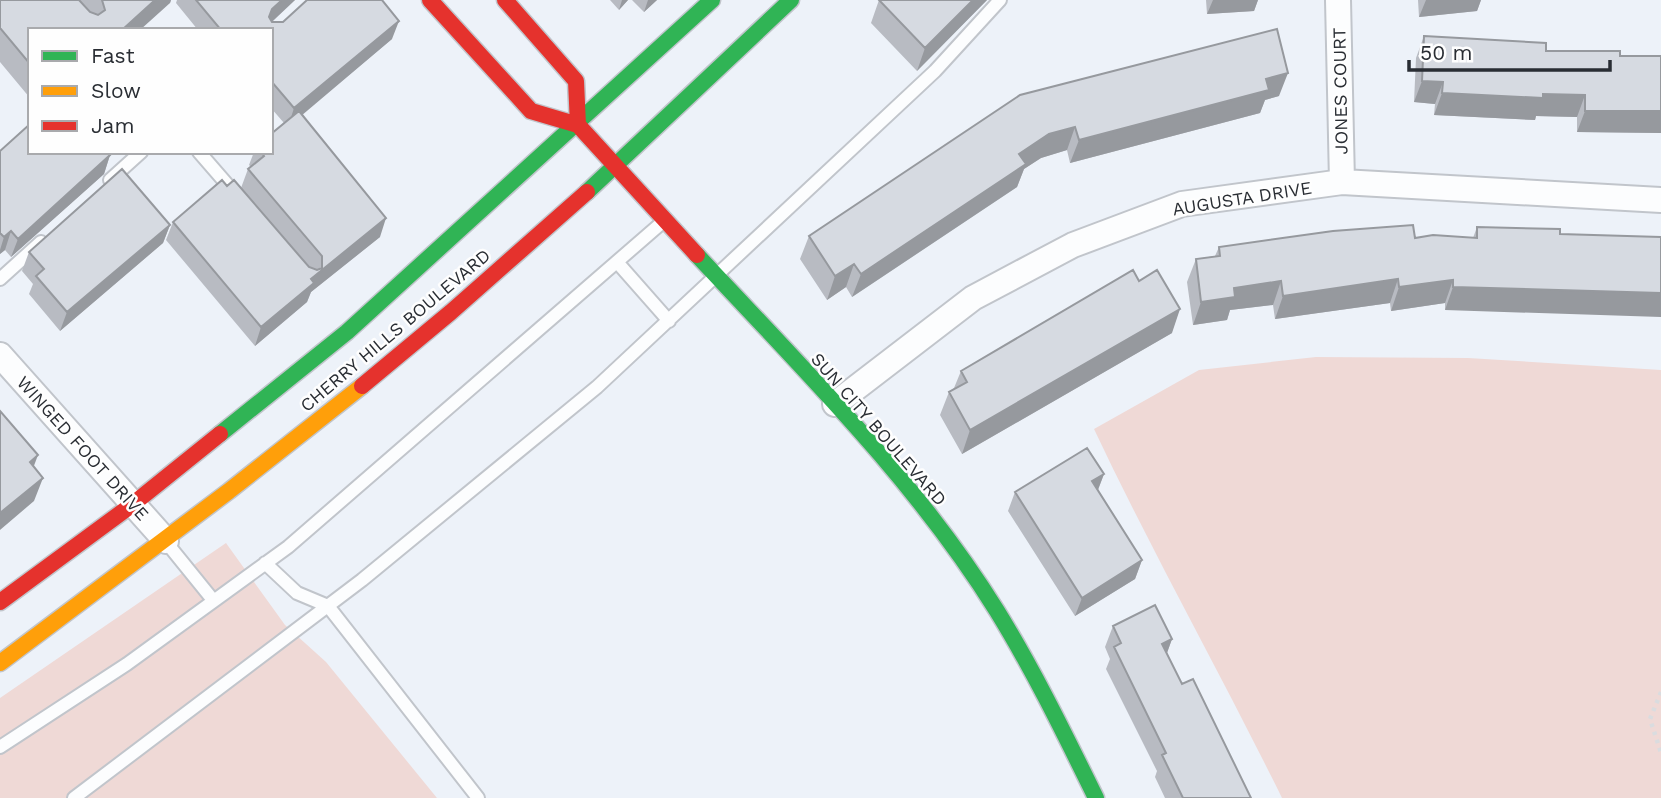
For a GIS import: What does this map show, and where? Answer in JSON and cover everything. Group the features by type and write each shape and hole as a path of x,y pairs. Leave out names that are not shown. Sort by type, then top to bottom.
{"street":[{"path":"430,0 531,111 578,125 576,81 505,0"},
{"name":"CHERRY HILLS BOULEVARD","path":"0,602 133,504 348,332 712,0"},
{"name":"CHERRY HILLS BOULEVARD","path":"0,663 166,541 450,313 615,167 791,0"},
{"name":"JONES COURT","path":"1338,0 1342,183"},
{"name":"SUN CITY BOULEVARD","path":"578,125 835,404 923,507 996,610 1053,710 1096,798"},
{"name":"AUGUSTA DRIVE","path":"835,404 973,298 1073,245 1182,204 1342,183 1661,200"},
{"name":"WINGED FOOT DRIVE","path":"0,355 166,541"}],"lane":[{"path":"74,798 328,606 597,387 935,71 1000,0"},
{"path":"100,188 139,154"},
{"path":"201,154 250,211"},
{"path":"0,747 127,664 265,563 665,220"},
{"path":"0,279 50,234"},
{"path":"617,262 669,320"},
{"path":"166,541 214,600"},
{"path":"265,563 297,593 328,606 478,798"}],"path":[{"path":"1661,692 1650,719 1661,753"}],"shaded area":[{"path":"1316,357 1468,358 1661,370 1661,798 1282,798 1094,429 1199,370"},
{"path":"226,543 285,625 326,662 437,798 0,798 0,698"}],"building":[{"path":"0,0 79,0 90,12 98,15 105,10 102,0 155,0 124,28 28,28 28,62 0,28"},
{"path":"196,0 282,0 272,9 269,17 272,22 283,22 307,0 382,0 399,21 294,108 273,83 273,28 219,28"},
{"path":"879,0 973,0 925,48"},
{"path":"1277,29 1288,73 1266,79 1269,90 1079,140 1075,127 1049,134 1019,154 1026,164 861,274 854,264 835,276 809,236 1020,95"},
{"path":"1424,36 1546,43 1546,51 1620,51 1620,56 1661,56 1661,111 1585,111 1585,95 1543,94 1543,98 1442,93 1443,82 1422,81"},
{"path":"299,111 386,218 311,279 314,283 261,327 173,222 222,180 227,186 234,180 309,267 317,270 322,268 322,256 248,169 264,156 262,154 273,154 273,132"},
{"path":"28,126 28,154 110,155 18,239 11,231 4,237 0,233 0,151"},
{"path":"122,169 170,225 67,312 36,276 44,269 29,252"},
{"path":"1413,225 1415,238 1433,235 1477,238 1477,227 1560,229 1560,234 1661,237 1661,293 1453,287 1453,280 1399,287 1398,279 1283,296 1281,281 1234,288 1235,297 1201,302 1196,259 1220,256 1219,247 1333,231"},
{"path":"1133,270 1139,281 1157,270 1180,309 970,430 949,392 967,382 961,371"},
{"path":"0,411 38,455 30,462 43,478 0,513"},
{"path":"1087,448 1104,474 1092,481 1142,560 1082,598 1015,492"},
{"path":"1155,605 1172,639 1162,644 1182,684 1193,679 1251,798 1183,798 1162,755 1166,753 1114,647 1121,643 1113,626"}],"traffic: fast":[{"path":"220,434 347,332 712,0"},
{"path":"587,192 791,0"},
{"path":"697,255 856,426 894,470 965,562 1024,657 1096,798"}],"traffic: slow":[{"path":"0,663 229,491 362,386"}],"traffic: jam":[{"path":"430,0 531,111 578,125 697,255"},
{"path":"505,0 576,81 578,125"},
{"path":"362,386 587,192"},
{"path":"0,602 133,504 220,434"}]}
